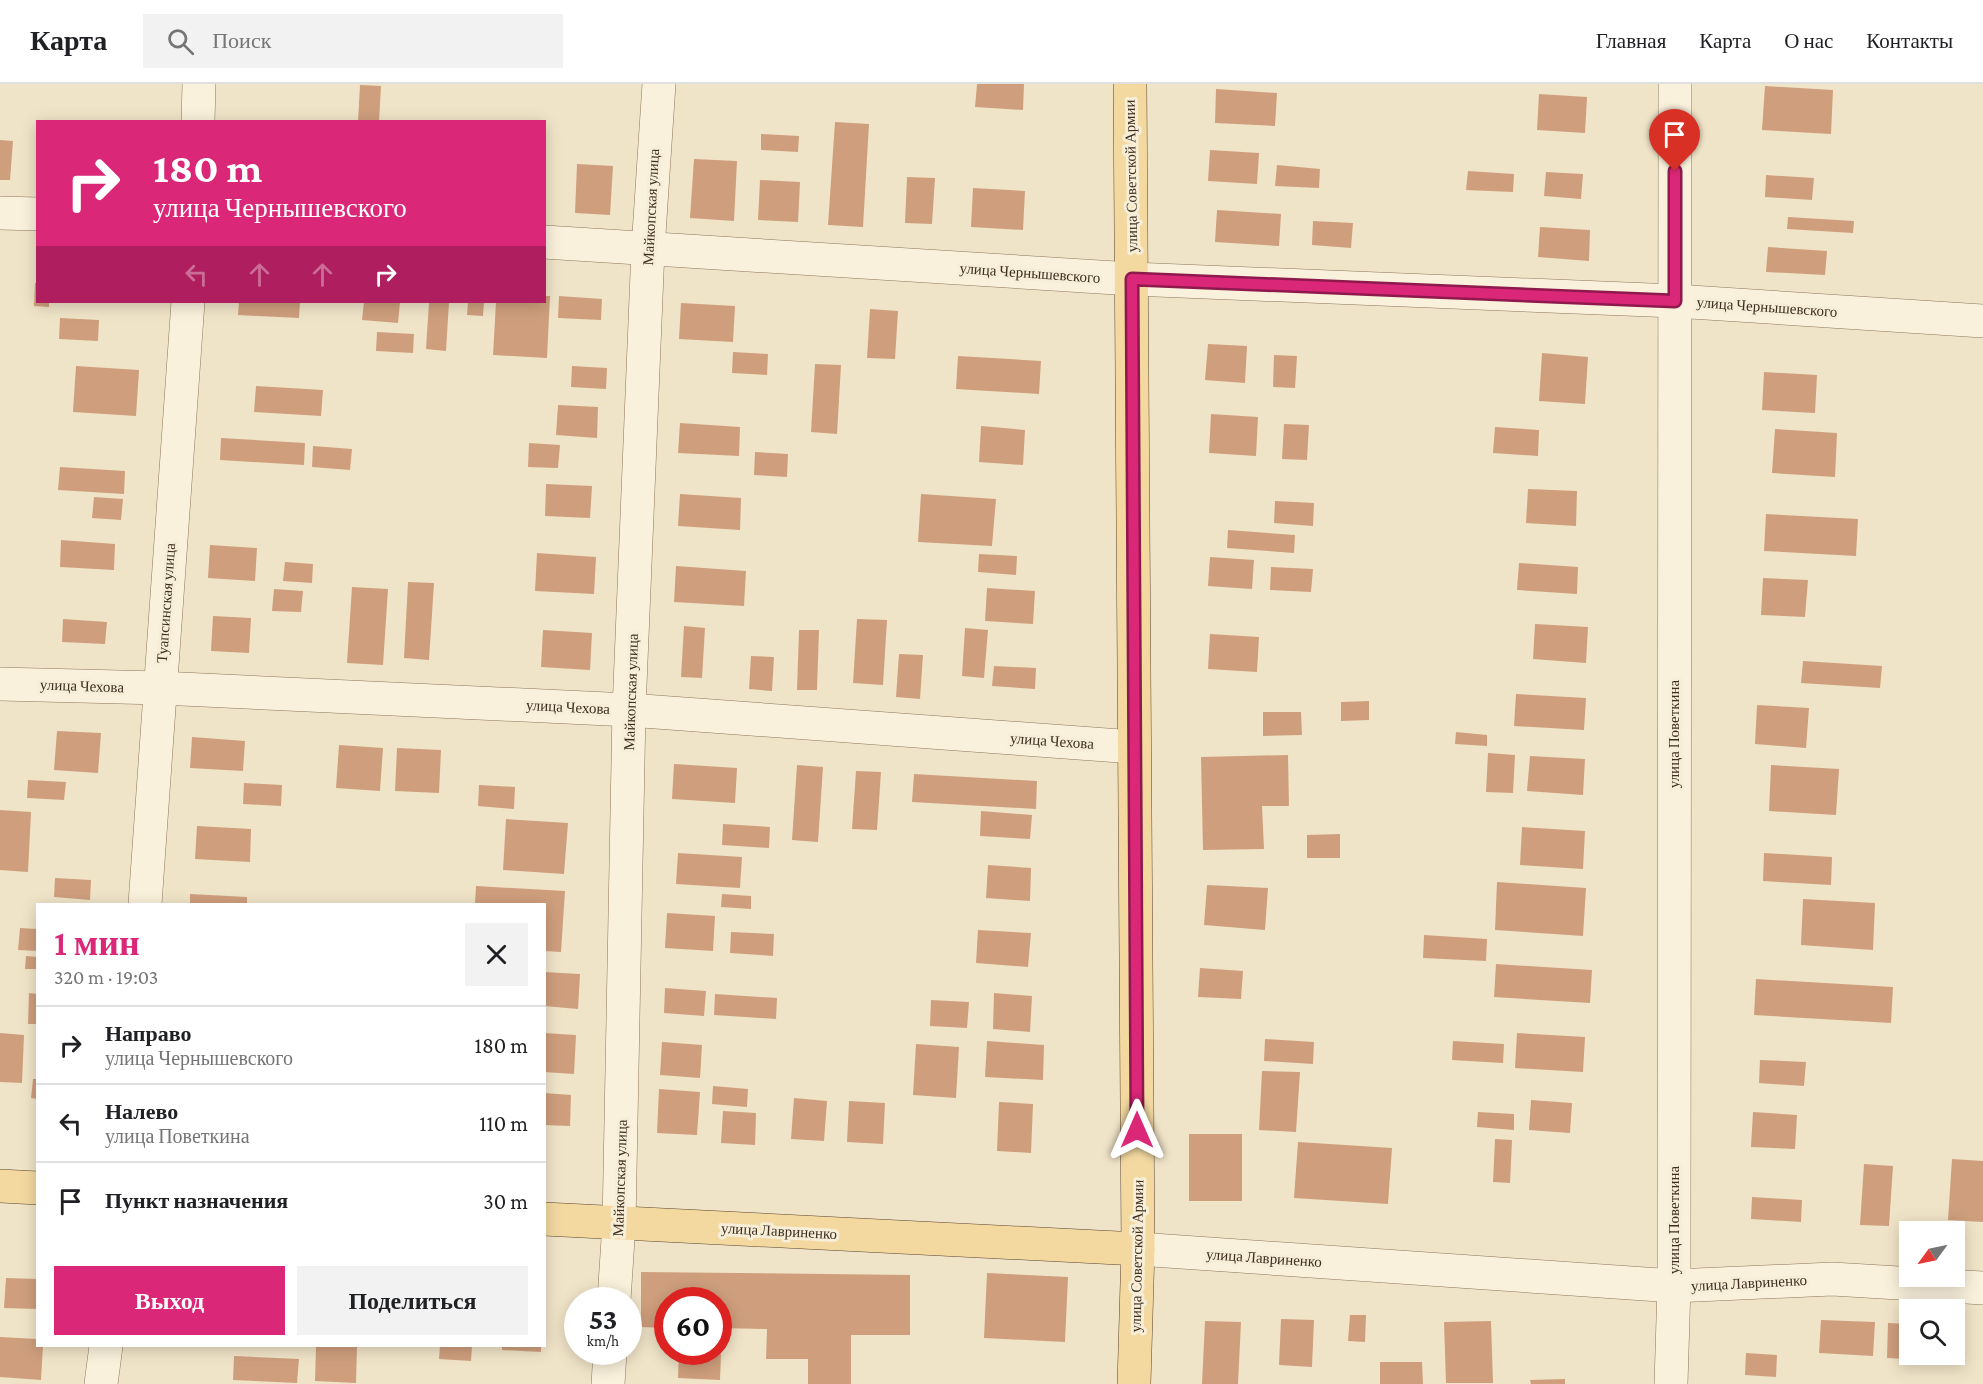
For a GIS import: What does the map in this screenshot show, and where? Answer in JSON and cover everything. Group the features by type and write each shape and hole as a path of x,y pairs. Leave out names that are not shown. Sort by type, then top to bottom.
{"main road":[{"name":"улица Советской Армии","path":"1130,84 1138,1249 1134,1384"},
{"path":"0,1186 36,1188"},
{"name":"улица Лавриненко","path":"546,1219 1138,1249"}],"street":[{"path":"198,120 200,84"},
{"name":"Майкопская улица","path":"615,1287 619,1224 629,710 648,249 659,84"},
{"name":"улица Поветкина","path":"1671,1384 1674,1286 1675,84"},
{"path":"0,213 36,214"},
{"name":"улица Чернышевского","path":"546,242 1132,279 1675,301 1983,321"},
{"name":"Туапсинская улица","path":"145,903 188,303"},
{"name":"улица Чехова","path":"0,684 159,688 629,710 1134,747"},
{"name":"улица Лавриненко","path":"1138,1249 1674,1286 1832,1279 1983,1288"},
{"path":"101,1384 106,1347"},
{"path":"608,1384 609,1365"}],"building":[{"path":"977,84 1024,84 1023,110 975,107"},
{"path":"360,85 381,86 379,120 358,120"},
{"path":"1765,86 1833,90 1831,134 1762,130"},
{"path":"1216,89 1277,93 1275,126 1215,123"},
{"path":"1539,94 1587,97 1585,133 1537,130"},
{"path":"835,122 869,124 863,227 828,225"},
{"path":"761,134 799,136 798,152 761,150"},
{"path":"0,140 13,141 10,180 0,180"},
{"path":"1210,150 1259,153 1257,184 1208,181"},
{"path":"694,159 737,161 734,221 690,218"},
{"path":"577,164 613,166 610,215 575,213"},
{"path":"1277,165 1320,169 1319,188 1275,186"},
{"path":"1468,171 1514,174 1513,192 1466,190"},
{"path":"1546,172 1583,174 1581,199 1544,196"},
{"path":"1766,175 1814,178 1812,200 1765,197"},
{"path":"907,177 935,178 932,224 905,223"},
{"path":"760,180 800,182 798,222 758,220"},
{"path":"973,188 1025,191 1023,230 971,227"},
{"path":"1217,210 1281,214 1279,246 1215,242"},
{"path":"1788,217 1854,221 1853,233 1787,229"},
{"path":"1313,221 1353,223 1351,248 1312,245"},
{"path":"1540,227 1590,230 1589,261 1538,257"},
{"path":"1768,247 1827,251 1825,275 1766,272"},
{"path":"36,283 36,303 49,303 49,307 34,306"},
{"path":"546,296 550,296 547,358 493,355 496,303 546,303"},
{"path":"559,296 602,299 601,320 558,318"},
{"path":"239,303 300,303 299,318 238,315"},
{"path":"364,303 400,303 398,323 362,320"},
{"path":"429,303 449,303 446,351 426,349"},
{"path":"468,303 484,303 483,316 467,315"},
{"path":"681,303 735,306 733,342 679,339"},
{"path":"870,309 898,311 895,359 867,358"},
{"path":"60,318 99,320 98,341 59,339"},
{"path":"377,332 414,334 413,353 376,351"},
{"path":"1208,344 1247,346 1245,383 1205,380"},
{"path":"733,352 768,354 767,375 732,373"},
{"path":"1542,353 1588,357 1585,404 1539,401"},
{"path":"1274,355 1297,356 1295,388 1273,387"},
{"path":"958,356 1041,361 1039,394 956,389"},
{"path":"815,364 841,365 837,434 811,432"},
{"path":"76,366 139,370 136,416 73,412"},
{"path":"572,366 607,368 606,389 571,387"},
{"path":"1764,372 1817,375 1815,413 1762,410"},
{"path":"256,386 323,390 321,416 254,412"},
{"path":"558,405 598,407 597,438 556,435"},
{"path":"1211,414 1258,417 1256,456 1209,453"},
{"path":"680,423 740,427 739,456 678,453"},
{"path":"1284,424 1309,425 1307,460 1282,459"},
{"path":"981,426 1025,430 1023,465 979,462"},
{"path":"1495,427 1539,430 1538,456 1493,453"},
{"path":"1775,429 1837,433 1835,477 1772,473"},
{"path":"221,438 305,443 304,465 220,460"},
{"path":"529,443 560,445 558,468 528,467"},
{"path":"313,446 352,449 350,470 312,467"},
{"path":"755,452 788,454 787,477 754,475"},
{"path":"60,467 125,471 124,494 58,490"},
{"path":"546,484 592,486 590,518 545,516"},
{"path":"1528,489 1577,491 1576,526 1526,523"},
{"path":"680,494 741,498 740,530 678,526"},
{"path":"921,494 996,499 992,546 918,542"},
{"path":"94,497 123,499 121,520 92,518"},
{"path":"1275,501 1314,503 1313,526 1274,523"},
{"path":"1766,514 1858,519 1856,556 1764,551"},
{"path":"1228,530 1295,535 1294,553 1227,548"},
{"path":"61,540 115,544 114,570 60,567"},
{"path":"210,545 257,548 255,581 208,578"},
{"path":"537,553 596,557 594,594 535,591"},
{"path":"979,554 1017,556 1016,575 978,572"},
{"path":"1210,557 1254,560 1252,589 1208,586"},
{"path":"285,562 313,564 312,583 283,581"},
{"path":"1519,563 1578,567 1577,594 1517,590"},
{"path":"676,566 746,571 744,606 674,602"},
{"path":"1271,567 1313,569 1311,592 1270,590"},
{"path":"1763,578 1808,580 1805,617 1761,615"},
{"path":"408,582 434,583 429,660 404,658"},
{"path":"352,587 388,589 383,665 347,663"},
{"path":"987,588 1035,591 1033,624 985,621"},
{"path":"274,589 303,591 301,612 272,611"},
{"path":"213,616 251,618 249,653 211,651"},
{"path":"63,619 107,622 105,644 62,642"},
{"path":"857,619 887,620 883,685 853,683"},
{"path":"1535,624 1588,627 1586,663 1533,659"},
{"path":"684,626 705,628 702,678 681,677"},
{"path":"965,628 988,630 984,678 962,676"},
{"path":"543,630 592,633 590,670 541,667"},
{"path":"799,630 819,630 817,690 797,690"},
{"path":"1210,634 1259,637 1257,672 1208,669"},
{"path":"899,654 923,655 920,699 896,697"},
{"path":"751,656 774,657 772,691 749,689"},
{"path":"1803,661 1882,666 1880,688 1801,683"},
{"path":"994,666 1036,668 1035,689 992,686"},
{"path":"1516,694 1586,698 1584,730 1514,726"},
{"path":"1369,701 1369,720 1341,721 1341,702"},
{"path":"1757,705 1809,708 1806,748 1755,744"},
{"path":"1263,712 1301,712 1302,735 1263,736"},
{"path":"57,731 101,733 98,773 54,770"},
{"path":"1456,732 1487,735 1487,746 1455,744"},
{"path":"192,737 245,741 243,771 190,768"},
{"path":"339,745 383,748 380,791 336,788"},
{"path":"397,748 441,750 439,793 395,791"},
{"path":"1488,753 1515,755 1513,793 1486,792"},
{"path":"1288,755 1289,806 1262,806 1264,849 1203,850 1201,757"},
{"path":"1530,756 1585,759 1583,795 1527,791"},
{"path":"674,764 737,768 735,803 672,799"},
{"path":"797,765 823,767 818,842 792,840"},
{"path":"1771,765 1839,769 1836,815 1769,811"},
{"path":"856,771 881,772 877,830 852,829"},
{"path":"914,774 1037,781 1036,809 912,802"},
{"path":"28,780 66,782 64,800 27,798"},
{"path":"244,783 282,785 281,806 243,804"},
{"path":"479,785 515,787 514,809 478,806"},
{"path":"0,810 31,812 28,872 0,870"},
{"path":"981,811 1032,815 1030,839 980,836"},
{"path":"506,819 568,823 564,874 503,870"},
{"path":"723,824 770,827 769,848 722,845"},
{"path":"197,826 251,829 250,862 195,859"},
{"path":"1522,827 1585,831 1583,869 1520,865"},
{"path":"1340,834 1340,858 1307,858 1307,835"},
{"path":"678,853 742,857 740,888 676,884"},
{"path":"1764,853 1832,857 1831,885 1763,881"},
{"path":"988,865 1031,868 1030,901 986,898"},
{"path":"55,878 91,880 90,900 54,897"},
{"path":"1497,882 1586,888 1583,936 1495,930"},
{"path":"1207,885 1268,888 1265,930 1204,925"},
{"path":"476,886 565,891 561,952 546,951 546,903 475,903"},
{"path":"190,894 247,897 247,903 190,903"},
{"path":"722,894 751,896 751,909 721,907"},
{"path":"1803,899 1875,903 1873,950 1801,945"},
{"path":"667,913 715,916 713,951 665,948"},
{"path":"20,928 36,929 36,951 18,950"},
{"path":"978,930 1031,933 1028,967 976,963"},
{"path":"731,932 774,934 773,956 730,953"},
{"path":"1424,935 1487,939 1486,961 1423,958"},
{"path":"26,956 36,957 36,969 25,969"},
{"path":"1496,964 1592,970 1590,1003 1494,997"},
{"path":"1200,968 1243,971 1241,999 1198,997"},
{"path":"546,972 580,974 578,1009 546,1006"},
{"path":"1756,979 1893,987 1891,1023 1754,1015"},
{"path":"665,988 706,991 704,1016 664,1013"},
{"path":"29,993 36,994 36,1024 28,1024"},
{"path":"994,993 1032,996 1030,1032 993,1029"},
{"path":"715,994 777,998 776,1019 714,1015"},
{"path":"931,1000 969,1002 967,1028 930,1026"},
{"path":"0,1033 24,1035 22,1083 0,1082"},
{"path":"546,1033 576,1035 574,1074 546,1072"},
{"path":"1517,1033 1585,1037 1583,1072 1515,1068"},
{"path":"1265,1039 1314,1042 1313,1064 1264,1061"},
{"path":"987,1041 1044,1045 1043,1080 985,1077"},
{"path":"1453,1041 1504,1044 1503,1063 1452,1060"},
{"path":"662,1042 702,1045 700,1078 660,1075"},
{"path":"916,1044 959,1047 956,1098 913,1095"},
{"path":"1760,1060 1806,1062 1804,1086 1759,1083"},
{"path":"1262,1071 1300,1072 1296,1132 1259,1130"},
{"path":"33,1079 36,1079 36,1099 31,1098"},
{"path":"713,1086 748,1089 747,1107 712,1104"},
{"path":"659,1089 700,1092 697,1135 657,1133"},
{"path":"546,1093 571,1095 570,1126 546,1125"},
{"path":"794,1098 827,1101 824,1141 791,1139"},
{"path":"1531,1100 1572,1103 1570,1133 1529,1130"},
{"path":"849,1101 885,1103 883,1144 847,1142"},
{"path":"999,1102 1033,1104 1031,1153 997,1151"},
{"path":"723,1111 756,1113 755,1145 721,1143"},
{"path":"1478,1112 1514,1114 1514,1130 1477,1127"},
{"path":"1753,1112 1797,1115 1795,1149 1751,1147"},
{"path":"1189,1134 1242,1134 1242,1201 1189,1201"},
{"path":"1495,1139 1512,1140 1510,1183 1493,1182"},
{"path":"1298,1142 1392,1148 1388,1204 1294,1198"},
{"path":"1952,1159 1983,1161 1983,1222 1948,1220"},
{"path":"1864,1164 1893,1166 1889,1226 1860,1225"},
{"path":"1752,1197 1802,1200 1801,1222 1751,1219"},
{"path":"641,1272 910,1275 910,1335 851,1335 851,1384 808,1384 808,1359 766,1359 767,1329 732,1328 732,1287 654,1287 654,1327 642,1327"},
{"path":"987,1273 1068,1277 1065,1342 984,1338"},
{"path":"6,1278 36,1279 36,1309 4,1308"},
{"path":"1350,1315 1366,1315 1365,1342 1348,1341"},
{"path":"1281,1319 1314,1320 1312,1367 1279,1365"},
{"path":"1821,1320 1875,1322 1873,1356 1819,1353"},
{"path":"1205,1321 1241,1322 1238,1384 1202,1384"},
{"path":"1491,1321 1493,1383 1446,1383 1444,1322"},
{"path":"1888,1323 1899,1324 1899,1359 1887,1358"},
{"path":"0,1337 36,1339 36,1347 43,1347 41,1380 0,1377"},
{"path":"316,1347 357,1347 356,1383 315,1381"},
{"path":"440,1347 472,1347 471,1361 439,1359"},
{"path":"502,1347 541,1347 541,1352 502,1350"},
{"path":"1746,1353 1777,1355 1776,1377 1745,1375"},
{"path":"234,1356 299,1359 297,1383 233,1380"},
{"path":"1380,1362 1422,1362 1423,1384 1380,1384"},
{"path":"678,1365 721,1365 720,1380 678,1378"},
{"path":"1565,1379 1565,1384 1531,1384 1530,1380"}],"route":[{"path":"1137,1130 1132,279 1675,301 1675,171"}]}
